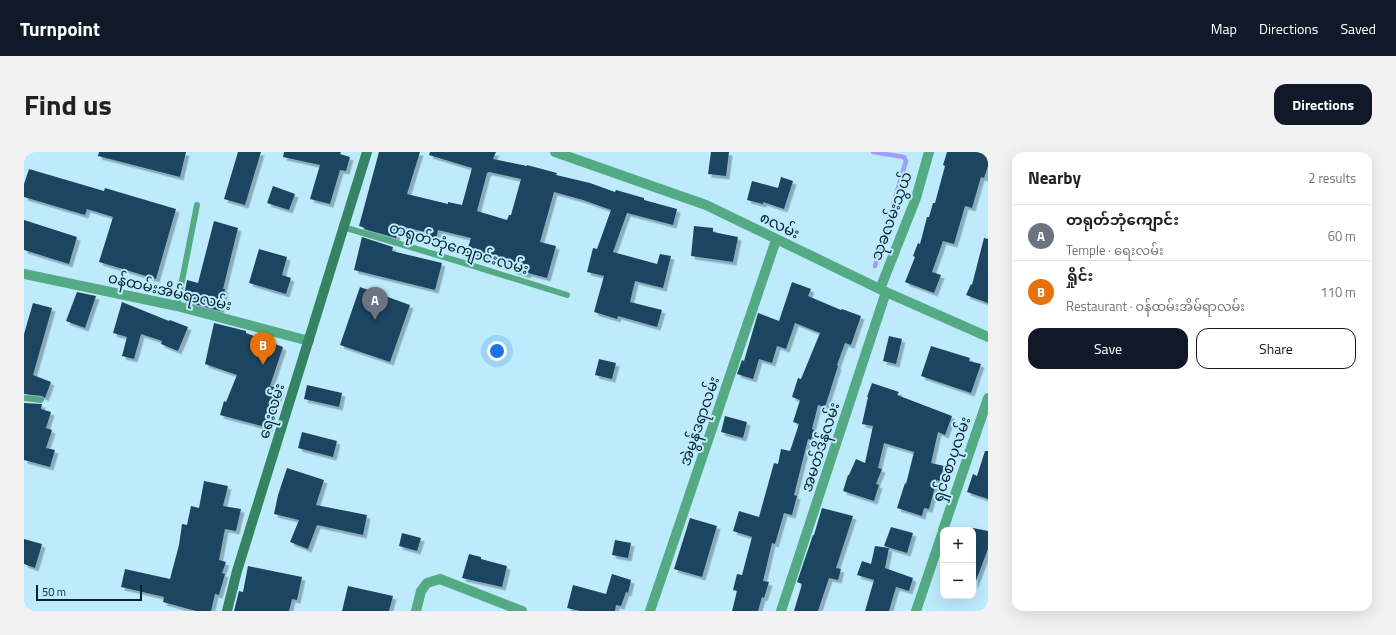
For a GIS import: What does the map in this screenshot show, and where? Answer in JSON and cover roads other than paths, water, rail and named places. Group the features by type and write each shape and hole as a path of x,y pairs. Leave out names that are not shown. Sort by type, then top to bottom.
{"street":[{"name":"ရေးလမ်း","path":"227,611 237,571 366,152"},
{"name":"၈လမ်း","path":"555,152 706,205 883,291 988,337"},
{"name":"သုခလမ်းသွယ်","path":"883,291 916,198 929,152"},
{"name":"အဲမွန်ဒရာလမ်း","path":"650,611 776,240"},
{"name":"၀န်ထမ်းအိမ်ရာလမ်း","path":"24,274 178,306 309,341"},
{"name":"အမတ်ဒိန်လမ်း","path":"781,611 883,291"},
{"name":"ရှင်စောပုလမ်း","path":"944,527 988,398"},
{"name":"ရှင်စောပုလမ်း","path":"916,611 940,540"},
{"path":"416,611 421,591 427,583 440,579 522,611"}],"lane":[{"path":"178,306 196,205"},
{"name":"တရုတ်ဘုံကျောင်းလမ်း","path":"343,227 464,263 567,296"},
{"path":"24,398 41,400"}],"waterway":[{"path":"873,152 904,157 906,161 875,266"}],"place":[{"name":"တရုတ်ဘုံကျောင်း","path":"375,320"},
{"name":"ရှိုင်း","path":"263,365"}]}
